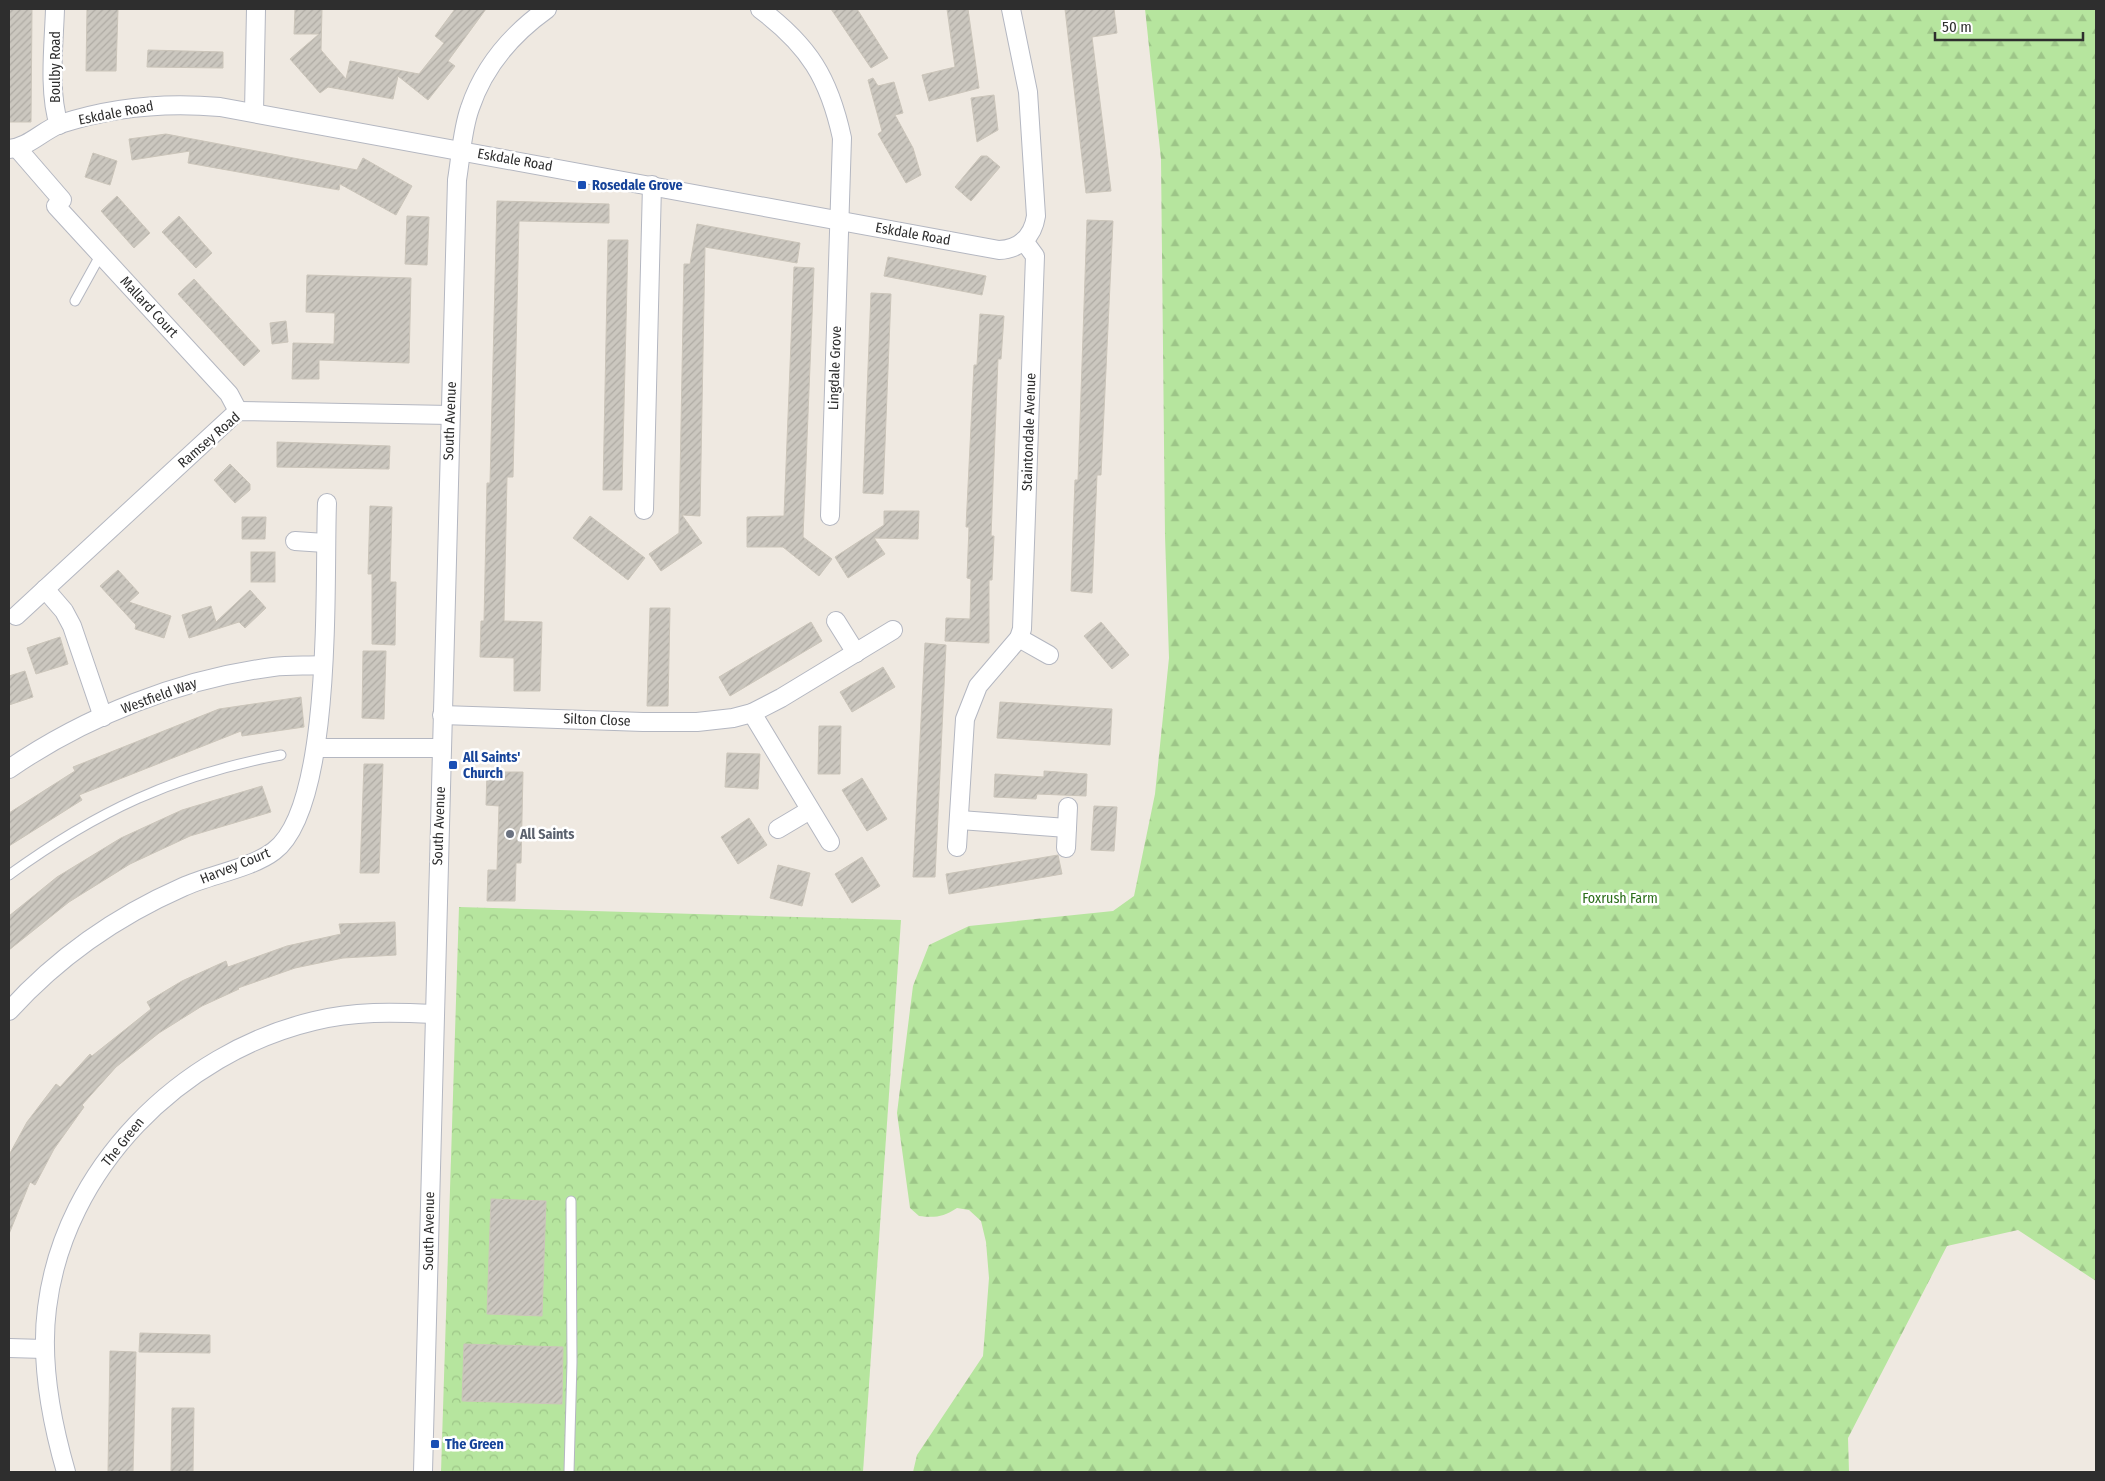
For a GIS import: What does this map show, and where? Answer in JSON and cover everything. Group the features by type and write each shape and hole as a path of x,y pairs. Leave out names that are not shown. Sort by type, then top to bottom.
{"street":[{"name":"Boulby Road","path":"55,9 54,98 55,113 59,125"},
{"path":"254,112 256,9"},
{"name":"South Avenue","path":"423,1472 457,180 469,109 480,82 498,55 520,28 546,9"},
{"name":"Lingdale Grove","path":"760,9 782,25 806,51 822,76 835,105 842,138 830,516"},
{"path":"1012,9 1028,92 1036,216 1035,225 1024,241"},
{"name":"Eskdale Road","path":"13,148 59,125 160,104 184,103 254,112 1000,250 1017,246 1024,241"},
{"name":"Mallard Court","path":"13,148 62,200 56,206 229,394 238,411"},
{"path":"644,510 652,186"},
{"name":"Staintondale Avenue","path":"1019,638 1023,618 1035,256 1024,241"},
{"name":"Ramsey Road","path":"16,616 238,411 450,415"},
{"name":"Harvey Court","path":"9,1010 49,971 73,951 127,915 184,886 259,860 275,851 289,836 298,820 321,720 327,503"},
{"path":"295,541 325,543"},
{"path":"45,589 64,611 72,626 103,717"},
{"path":"836,621 856,652"},
{"name":"Silton Close","path":"442,715 697,722 733,718 752,714 893,630"},
{"path":"958,847 965,719 978,686 1019,638 1049,656"},
{"name":"Westfield Way","path":"9,769 54,742 103,717 147,698 196,682 275,667 323,665"},
{"path":"752,714 830,842"},
{"path":"316,748 441,748"},
{"path":"1066,848 1068,807"},
{"path":"778,829 810,810"},
{"path":"960,820 1067,828"},
{"name":"The Green","path":"66,1472 56,1438 44,1349 49,1290 56,1260 67,1231 99,1172 119,1143 170,1092 227,1054 286,1029 314,1021 371,1012 434,1014"},
{"path":"9,1348 44,1349"}],"lane":[{"path":"75,301 101,254"},
{"path":"9,875 39,853 118,806 207,771 281,755"},
{"path":"569,1472 572,1362 570,1200"}],"green space":[{"name":"Foxrush Farm","path":"1145,9 2096,9 2096,1281 2018,1230 1947,1246 1848,1438 1849,1472 913,1472 917,1455 983,1356 989,1278 986,1242 981,1221 969,1210 957,1208 943,1215 930,1217 919,1216 910,1208 897,1113 913,986 929,945 969,926 1113,911 1134,896 1155,794 1169,658 1165,536 1161,159"},
{"path":"459,907 901,920 863,1472 441,1472"}],"building":[{"path":"9,9 32,9 31,122 9,122"},
{"path":"87,9 118,9 116,71 86,71"},
{"path":"295,9 322,9 321,50 346,79 350,61 419,74 444,43 435,36 455,9 486,9 448,61 455,66 428,100 398,76 393,99 328,87 320,93 290,59 319,34 294,34"},
{"path":"831,9 857,9 888,58 871,68"},
{"path":"947,9 968,9 979,88 929,101 922,75 955,67"},
{"path":"1065,9 1114,9 1117,33 1092,37 1111,191 1086,193"},
{"path":"148,50 223,52 223,68 147,67"},
{"path":"873,78 878,86 894,82 903,113 895,115 913,148 921,175 906,183 878,134 882,131 868,80"},
{"path":"994,95 998,130 977,142 971,98"},
{"path":"166,134 357,170 363,158 412,186 396,215 340,184 339,190 188,163 190,151 132,160 129,139"},
{"path":"93,153 117,161 110,185 85,177"},
{"path":"981,156 987,156 1000,167 971,201 955,187"},
{"path":"117,196 150,233 134,248 101,211"},
{"path":"497,201 609,204 609,223 519,221 513,477 507,477 504,621 542,622 540,691 514,691 514,658 480,657 481,621 484,621 487,483 490,483"},
{"path":"179,216 212,253 196,268 162,232"},
{"path":"407,216 429,217 427,265 405,264"},
{"path":"1087,220 1113,221 1101,475 1097,475 1092,593 1071,591 1075,480 1078,480"},
{"path":"697,224 800,243 797,263 705,247 700,516 682,515 702,543 661,571 649,554 679,533 684,264 690,264"},
{"path":"608,240 628,240 622,490 603,490"},
{"path":"888,257 986,276 982,295 884,276"},
{"path":"794,267 814,268 803,537 832,559 819,576 783,547 747,547 747,517 784,516"},
{"path":"307,275 411,278 409,363 319,360 319,379 292,379 293,343 334,344 335,313 306,312"},
{"path":"194,279 260,351 244,366 178,294"},
{"path":"871,293 891,294 883,494 863,493"},
{"path":"980,314 1004,316 1001,359 998,359 991,536 994,536 992,580 989,580 989,643 945,641 946,618 970,619 971,579 967,578 969,527 966,527 974,365 977,365"},
{"path":"286,321 288,342 272,344 270,323"},
{"path":"277,442 390,446 389,469 277,467"},
{"path":"230,464 250,484 250,490 235,503 214,480"},
{"path":"370,506 392,507 390,582 396,582 395,645 372,644 372,574 368,574"},
{"path":"884,511 919,511 918,539 874,538 885,554 848,578 835,557 884,525"},
{"path":"590,516 645,558 628,580 573,538"},
{"path":"242,517 266,517 265,539 242,539"},
{"path":"251,552 275,552 275,582 251,582"},
{"path":"118,570 139,593 129,602 171,616 164,638 135,629 136,625 100,586"},
{"path":"250,590 266,608 245,628 239,622 189,638 182,615 211,606 216,622"},
{"path":"650,608 670,608 668,706 647,706"},
{"path":"811,622 822,641 730,696 719,677"},
{"path":"1101,622 1129,655 1112,669 1084,636"},
{"path":"60,637 68,664 36,674 27,648"},
{"path":"925,643 946,645 935,877 913,877"},
{"path":"363,651 386,651 384,719 362,718"},
{"path":"883,667 895,687 852,712 840,692"},
{"path":"25,671 33,697 9,705 9,676"},
{"path":"301,697 304,727 242,736 241,731 79,795 82,800 9,846 9,813 75,771 73,767 219,709"},
{"path":"1000,702 1112,709 1110,745 997,738"},
{"path":"819,726 841,726 840,774 818,774"},
{"path":"727,753 760,754 758,789 725,787"},
{"path":"364,764 383,764 379,873 360,873"},
{"path":"1044,771 1087,774 1086,796 1037,794 1036,799 994,797 995,774 1044,777"},
{"name":"All Saints","path":"487,772 523,772 521,863 516,863 515,901 487,901 488,870 497,870 499,806 486,805"},
{"path":"862,778 887,819 867,831 842,790"},
{"path":"262,786 271,812 190,836 130,864 69,902 9,950 9,916 57,877 121,838 182,810"},
{"path":"1094,806 1117,807 1114,851 1091,850"},
{"path":"749,818 767,845 738,864 721,837"},
{"path":"1058,855 1062,874 949,894 946,874"},
{"path":"862,857 880,886 852,903 835,874"},
{"path":"778,865 810,873 802,906 770,898"},
{"path":"395,922 396,955 343,958 295,968 238,988 202,1006 159,1033 116,1067 82,1105 84,1107 54,1149 35,1185 30,1182 9,1234 9,1155 27,1122 56,1084 60,1087 90,1054 92,1056 151,1009 147,1002 182,981 226,961 228,967 287,946 341,934 339,924"},
{"path":"491,1199 546,1201 542,1316 487,1314"},
{"path":"140,1333 210,1335 210,1353 139,1352"},
{"path":"464,1344 563,1347 562,1404 462,1401"},
{"path":"110,1351 136,1352 133,1472 108,1472"},
{"path":"172,1408 194,1408 193,1472 171,1472"}],"place":[{"name":"Rosedale Grove","path":"582,185"},
{"name":"All Saints' Church","path":"453,765"},
{"name":"All Saints","path":"510,834"},
{"name":"The Green","path":"435,1444"}]}
